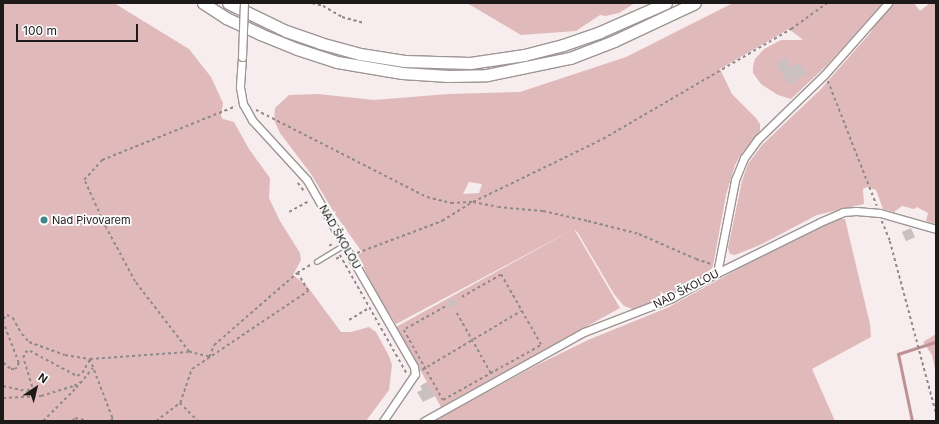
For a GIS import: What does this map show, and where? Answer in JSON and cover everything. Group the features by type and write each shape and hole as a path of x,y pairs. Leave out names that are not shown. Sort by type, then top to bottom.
{"highway":[{"path":"203,3 226,18 260,34 297,50 336,62 364,68 402,73 448,76 487,75 570,58 614,41 695,3"},
{"path":"228,3 286,31 320,43 360,54 404,61 470,63 524,55 564,45 600,32 666,3"}],"street":[{"name":"NAD ŠKOLOU","path":"244,3 240,87 242,104 252,120 307,180 414,367 415,374 383,421"},
{"path":"717,273 735,180 744,158 758,139 825,74 888,3"},
{"name":"NAD ŠKOLOU","path":"424,421 584,332 672,298 717,273 843,212 856,211 880,213 936,229"}],"lane":[{"path":"317,262 344,246"}],"path":[{"path":"312,3 323,6 342,17 364,23"},
{"path":"350,256 442,221 473,202 603,139 791,29 827,3"},
{"path":"825,74 890,241 936,413"},
{"path":"188,352 135,282 106,228 84,180 102,160 242,104 427,197 451,203 473,202 498,207 543,211 588,220 639,234 696,259 719,266"},
{"path":"298,182 305,193"},
{"path":"307,197 313,207"},
{"path":"289,212 309,201"},
{"path":"329,246 333,243 330,237"},
{"path":"337,250 407,377"},
{"path":"336,259 341,256"},
{"path":"209,357 214,345 297,273 317,262"},
{"path":"156,421 180,404 192,369 308,290 297,273"},
{"path":"445,307 404,330 443,400 541,345 501,275 459,299"},
{"path":"349,320 369,308"},
{"path":"420,371 521,311"},
{"path":"457,313 491,373"},
{"path":"3,363 10,369 14,370 17,368 19,363 3,320 7,315 13,318 22,334 29,342 50,351 90,359 188,352 209,357"},
{"path":"3,386 27,391 32,387 23,358 25,352 30,351 77,376 82,373 90,359"},
{"path":"90,359 113,419 111,421"},
{"path":"43,421 84,380 93,368"},
{"path":"3,398 41,396 74,386 84,380"},
{"path":"180,404 198,421"},
{"path":"72,421 75,418 89,421"}],"shaded area":[{"path":"3,3 114,3 189,49 211,77 223,103 221,116 223,119 234,122 249,149 270,178 269,198 280,221 300,253 301,260 293,275 307,286 341,332 351,332 369,327 376,332 389,356 392,365 389,390 366,421 3,421"},
{"path":"467,3 635,3 619,13 606,16 600,15 576,31 521,35"},
{"path":"733,3 883,3 827,65 791,99 778,95 761,84 753,73 755,59 764,49 781,40 803,40 789,29 720,69 732,94 760,124 760,131 740,156 735,165 726,195 713,266 708,274 635,310 624,306 614,294 578,233 574,229 396,324 375,292 358,255 362,252 335,214 311,174 280,133 274,120 275,108 289,95 318,94 374,100 448,94 520,92 626,57","holes":["469,182 482,184 479,193 463,194"]},
{"path":"892,3 914,3 920,11 930,3 936,3 936,224 926,221 928,213 917,207 914,209 902,206 894,212 883,209 876,190 867,187 863,189 864,204 817,215 760,245 735,255 730,254 728,248 742,181 748,164 762,145 820,90 871,32"},
{"path":"838,219 845,219 870,324 871,337 812,369 835,421 434,421 537,365 588,340 669,307 783,244"},
{"path":"574,229 620,308 441,407 396,327"},
{"path":"936,334 936,373 932,355 923,342"}],"building":[{"path":"785,58 792,67 800,63 806,74 789,85 776,64"},
{"path":"911,228 915,237 906,241 902,232"},
{"path":"450,299 454,299 456,303 454,307 450,307 448,305 448,301"},
{"path":"427,382 435,396 423,402 417,392 422,390 420,386"}],"waterway":[{"path":"912,421 898,354 936,342"}],"place":[{"name":"Nad Pivovarem","path":"44,220"}]}
